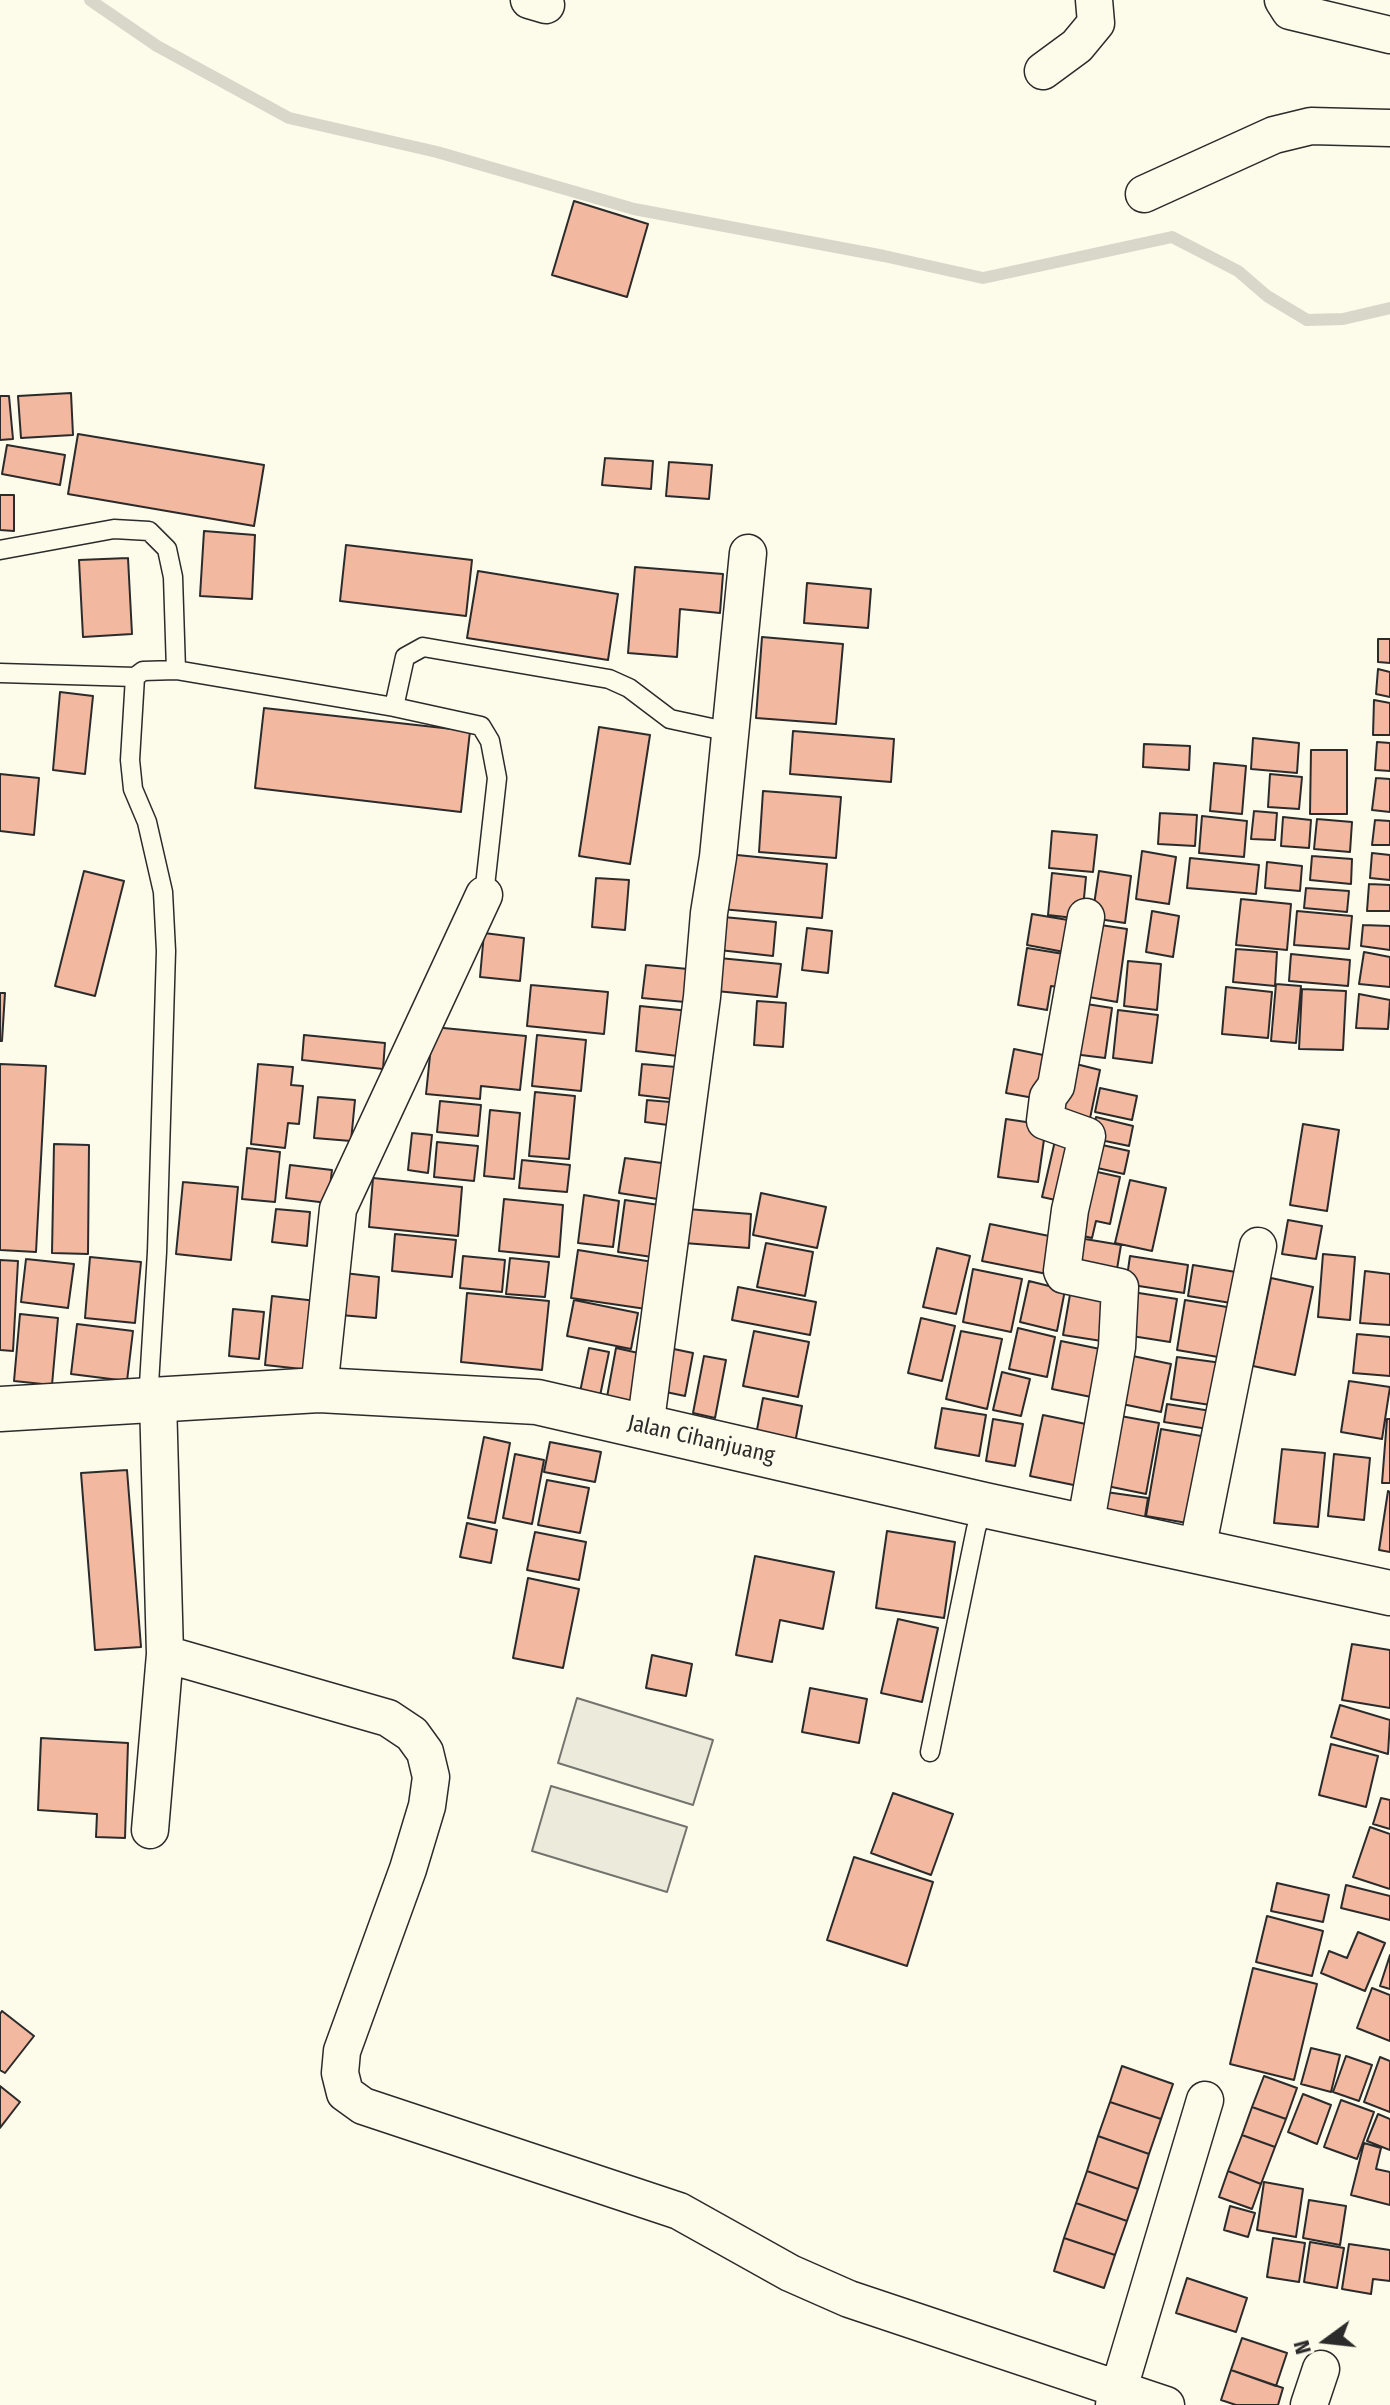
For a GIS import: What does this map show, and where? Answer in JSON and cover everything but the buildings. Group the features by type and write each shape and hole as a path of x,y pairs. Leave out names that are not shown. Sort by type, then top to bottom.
{"main road":[{"name":"Jalan Cihanjuang","path":"0,1409 319,1390 537,1402 984,1505 1390,1593"}],"street":[{"path":"1043,71 1077,46 1096,23 1094,0"},
{"path":"1283,0 1290,11 1390,35"},
{"path":"1144,194 1274,135 1311,126 1390,128"},
{"path":"645,1428 702,997 748,553"},
{"path":"319,1390 338,1209 484,895"},
{"path":"1085,1527 1117,1347 1120,1287 1064,1275 1062,1271 1070,1210 1087,1136 1045,1121 1048,1097 1056,1086 1086,917"},
{"path":"1197,1550 1258,1246"},
{"path":"150,1830 165,1654 153,1401"},
{"path":"165,1654 388,1718 412,1734 425,1752 431,1777 427,1806 408,1869 342,2051 340,2073 345,2093 363,2106 679,2211 790,2273 849,2299 1117,2397 1166,2405"},
{"path":"1117,2397 1205,2100"},
{"path":"1309,2405 1321,2369"}],"lane":[{"path":"0,550 114,529 149,531 167,549 173,577 176,670"},
{"path":"394,707 405,657 423,647 609,679 629,688 670,719 730,732"},
{"path":"0,673 135,677 143,671 176,670 394,707 481,726 490,741 497,778 484,895"},
{"path":"135,677 130,760 133,789 147,822 163,892 166,951 153,1401"},
{"path":"930,1752 976,1529 984,1505"}],"shaded area":[{"path":"577,1698 713,1740 693,1805 558,1763"},
{"path":"551,1786 687,1827 667,1892 532,1851"}],"waterway":[{"path":"90,0 157,46 289,118 437,152 634,209 983,278 1172,237 1238,271 1267,296 1307,320 1343,319 1390,308"}]}
